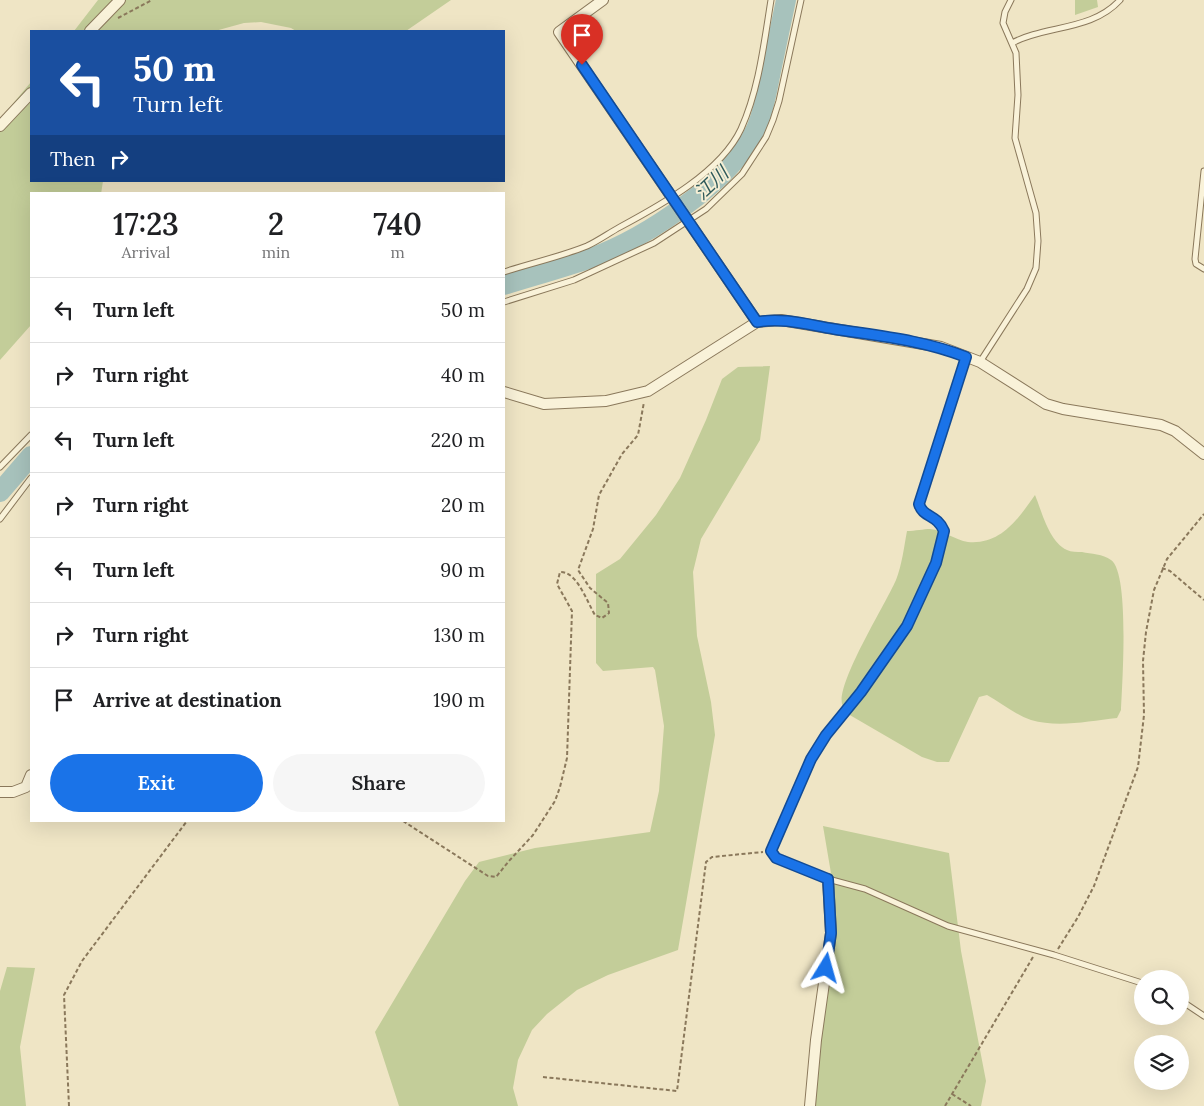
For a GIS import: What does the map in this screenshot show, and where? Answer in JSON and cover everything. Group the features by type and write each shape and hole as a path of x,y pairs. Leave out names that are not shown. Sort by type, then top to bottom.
{"street":[{"path":"91,30 120,0"},
{"path":"604,0 559,32 757,322"},
{"path":"0,126 30,94"},
{"path":"505,392 544,404 551,404 606,401 648,391 757,322 781,320 941,347 980,362 1046,404 1063,410 1161,425 1175,432 1204,454"},
{"path":"0,792 13,792 26,787 30,777"},
{"path":"810,1106 816,1040 831,933 828,879"}],"lane":[{"path":"505,272 587,246 673,198 708,171 723,156 741,130 756,86 772,0"},
{"path":"505,302 574,280 654,243 706,208 742,174 766,137 779,101 801,0"},
{"path":"980,362 1027,289 1036,268 1038,241 1036,213 1016,138 1018,95 1016,53 1004,28 1003,18 1011,0"},
{"path":"1012,43 1020,39 1099,17 1120,0"},
{"path":"1204,171 1195,259 1196,264 1204,269"},
{"path":"966,357 919,504 924,513 939,521 944,531 936,563 907,626 861,692 826,735 811,759 771,851 776,858 828,879 838,880 865,889 948,926 1054,955 1134,980"},
{"path":"0,467 30,436"},
{"path":"0,519 30,479"},
{"path":"1189,1006 1204,1016"}],"path":[{"path":"114,20 152,0"},
{"path":"405,822 488,876 496,878 508,861 533,835 555,801 568,758 572,611 556,584 560,572 565,571 574,577 595,615 602,618 609,613 608,603 590,588 578,570 593,529 598,495 622,454 638,435 648,391"},
{"path":"1054,955 1078,917 1094,886 1138,767 1144,715 1143,661 1154,590 1162,568 1182,539 1204,514"},
{"path":"1162,568 1170,572 1204,600"},
{"path":"69,1106 64,995 82,961 186,822"},
{"path":"543,1077 677,1091 706,862 712,857 771,851"},
{"path":"945,1106 1037,951"},
{"path":"952,1094 971,1106"}],"green space":[{"path":"98,0 451,0 407,30 294,30 261,22 244,23 219,30 75,30"},
{"path":"1075,0 1097,0 1098,7 1075,15"},
{"path":"30,83 30,182 103,182 101,192 30,192 30,326 0,360 0,119"},
{"path":"770,366 760,440 701,539 693,572 697,636 711,702 715,735 678,950 608,975 577,990 547,1014 532,1030 518,1060 513,1088 518,1106 399,1106 375,1032 465,881 479,862 535,848 650,832 659,791 664,726 655,670 653,667 603,671 596,663 596,574 620,559 656,515 680,478 722,379 738,367"},
{"path":"1035,495 1051,534 1061,546 1070,551 1104,556 1111,560 1117,569 1121,586 1124,631 1121,710 1117,718 1074,723 1041,722 1020,715 987,695 979,697 949,762 937,762 922,757 848,714 842,704 842,693 863,643 896,580 907,531 935,530 968,542 980,542 999,535 1008,529"},
{"path":"823,826 949,853 961,951 986,1081 981,1106 815,1106 817,1070 834,932 833,885"},
{"path":"7,967 35,968 20,1047 26,1106 0,1106 0,991"}],"waterway":[{"name":"江川","path":"505,285 558,269 613,249 660,223 707,188 727,169 744,149 759,122 786,0"},
{"name":"江川","path":"0,492 30,457"}],"route":[{"path":"582,65 757,322 781,320 915,342 941,347 966,357 919,504 920,509 924,513 939,521 944,531 936,563 907,626 861,692 826,735 811,759 780,832 772,846 771,851 776,858 828,879 830,885 831,933 826,968"}]}
